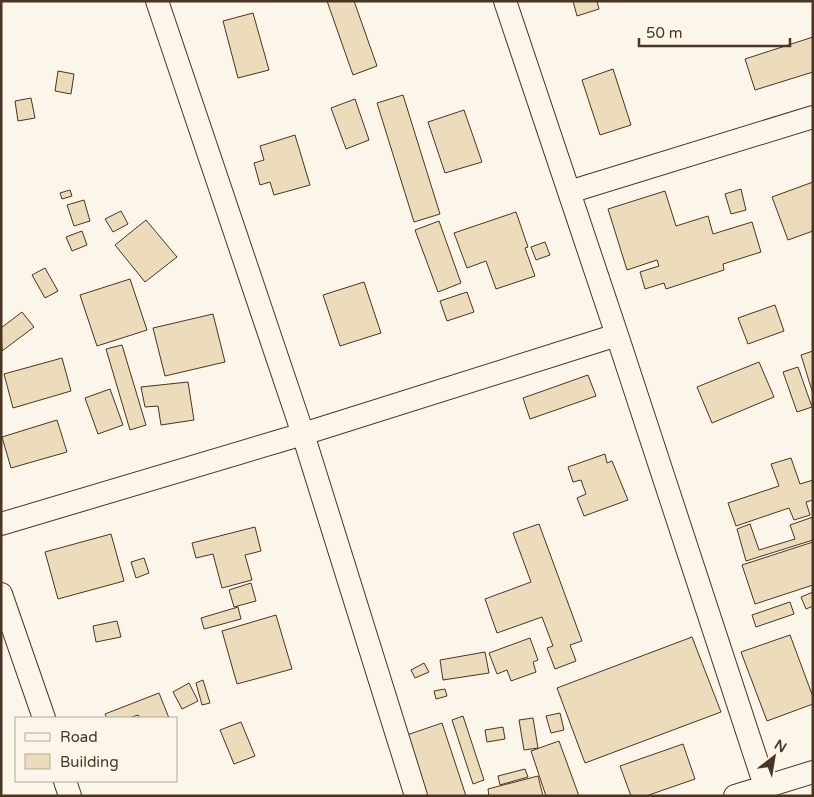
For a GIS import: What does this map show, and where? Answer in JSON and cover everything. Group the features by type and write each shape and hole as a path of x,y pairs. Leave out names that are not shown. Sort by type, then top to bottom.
{"street":[{"path":"157,1 303,434 416,796"},
{"path":"505,1 618,335 765,786"},
{"path":"569,192 813,117"},
{"path":"1,524 303,434 618,335"},
{"path":"1,594 44,717"},
{"path":"735,796 813,772"},
{"path":"65,782 70,796"}],"building":[{"path":"327,1 354,1 377,66 353,75"},
{"path":"573,1 597,1 599,9 577,16"},
{"path":"253,13 269,70 238,78 223,21"},
{"path":"813,37 813,72 755,90 745,59"},
{"path":"613,69 631,125 600,135 582,80"},
{"path":"58,71 74,74 71,94 55,91"},
{"path":"403,95 440,214 414,222 377,103"},
{"path":"31,98 35,118 18,121 15,101"},
{"path":"355,99 369,140 346,149 331,108"},
{"path":"464,110 482,162 445,173 428,122"},
{"path":"295,135 310,185 274,195 270,182 260,185 254,163 264,160 260,146"},
{"path":"813,182 813,231 788,240 772,197"},
{"path":"741,189 746,210 731,214 725,194"},
{"path":"70,190 72,196 62,199 60,193"},
{"path":"665,191 676,226 708,216 713,234 752,222 761,252 723,264 724,270 666,289 664,283 645,289 640,272 659,266 657,260 627,270 608,209"},
{"path":"84,200 90,221 74,226 67,205"},
{"path":"121,211 128,224 113,232 105,219"},
{"path":"516,212 528,247 525,248 535,276 496,289 486,261 467,268 454,233"},
{"path":"146,220 177,257 145,282 115,245"},
{"path":"439,221 461,283 438,292 415,230"},
{"path":"82,231 87,245 72,251 66,237"},
{"path":"545,242 550,255 536,260 531,247"},
{"path":"45,268 58,291 45,298 32,275"},
{"path":"130,279 147,330 97,346 80,295"},
{"path":"364,282 381,333 340,346 323,295"},
{"path":"467,292 474,312 447,321 440,301"},
{"path":"775,305 784,331 748,344 738,318"},
{"path":"22,312 34,327 2,351 1,328"},
{"path":"213,314 225,362 165,376 153,328"},
{"path":"122,345 146,425 130,430 106,349"},
{"path":"813,351 813,394 801,355"},
{"path":"62,358 71,391 13,408 4,374"},
{"path":"759,362 774,397 712,423 697,387"},
{"path":"798,367 812,407 797,412 783,372"},
{"path":"588,375 596,396 530,419 523,398"},
{"path":"188,382 194,420 161,425 158,406 145,407 141,387"},
{"path":"110,389 123,425 98,434 85,398"},
{"path":"57,420 67,452 11,468 2,437"},
{"path":"605,454 607,463 612,461 628,500 584,516 577,498 586,494 581,480 573,482 568,467"},
{"path":"791,458 800,484 813,480 813,500 806,502 810,515 794,520 789,508 736,526 728,503 779,486 771,464"},
{"path":"813,517 813,540 746,561 737,529 750,524 759,550 795,539 790,525"},
{"path":"539,524 582,641 570,645 576,661 555,669 547,648 553,646 542,617 497,633 485,599 531,582 513,533"},
{"path":"255,527 261,551 245,555 252,580 222,588 213,554 196,558 192,543"},
{"path":"111,534 124,581 58,599 45,552"},
{"path":"813,542 813,585 755,604 742,565"},
{"path":"144,558 149,573 136,578 131,562"},
{"path":"251,583 256,601 234,607 229,590"},
{"path":"813,592 813,606 806,609 801,597"},
{"path":"790,602 794,614 756,627 752,615"},
{"path":"238,607 241,619 204,629 201,618"},
{"path":"276,615 292,669 237,684 222,631"},
{"path":"117,621 121,637 96,642 93,626"},
{"path":"790,635 813,697 813,704 767,721 741,652"},
{"path":"692,637 721,712 585,763 557,688"},
{"path":"530,638 538,660 533,662 536,672 511,681 507,670 497,674 489,653"},
{"path":"485,652 489,673 443,680 440,660"},
{"path":"424,663 429,672 415,678 411,670"},
{"path":"203,680 210,703 202,705 196,683"},
{"path":"189,683 198,701 182,709 173,692"},
{"path":"445,689 447,696 436,699 434,691"},
{"path":"159,693 169,717 139,717 138,715 132,717 106,717 105,714"},
{"path":"560,713 564,730 551,733 546,716"},
{"path":"463,716 484,780 473,784 452,720"},
{"path":"533,718 538,748 524,750 519,720"},
{"path":"241,722 255,756 234,764 220,730"},
{"path":"442,723 466,796 424,796 404,736"},
{"path":"503,727 505,739 487,742 485,730"},
{"path":"559,741 579,796 546,796 531,751"},
{"path":"683,744 695,779 646,796 631,796 620,766"},
{"path":"525,769 528,777 500,785 498,776"},
{"path":"538,776 543,796 489,796 488,789"}]}
